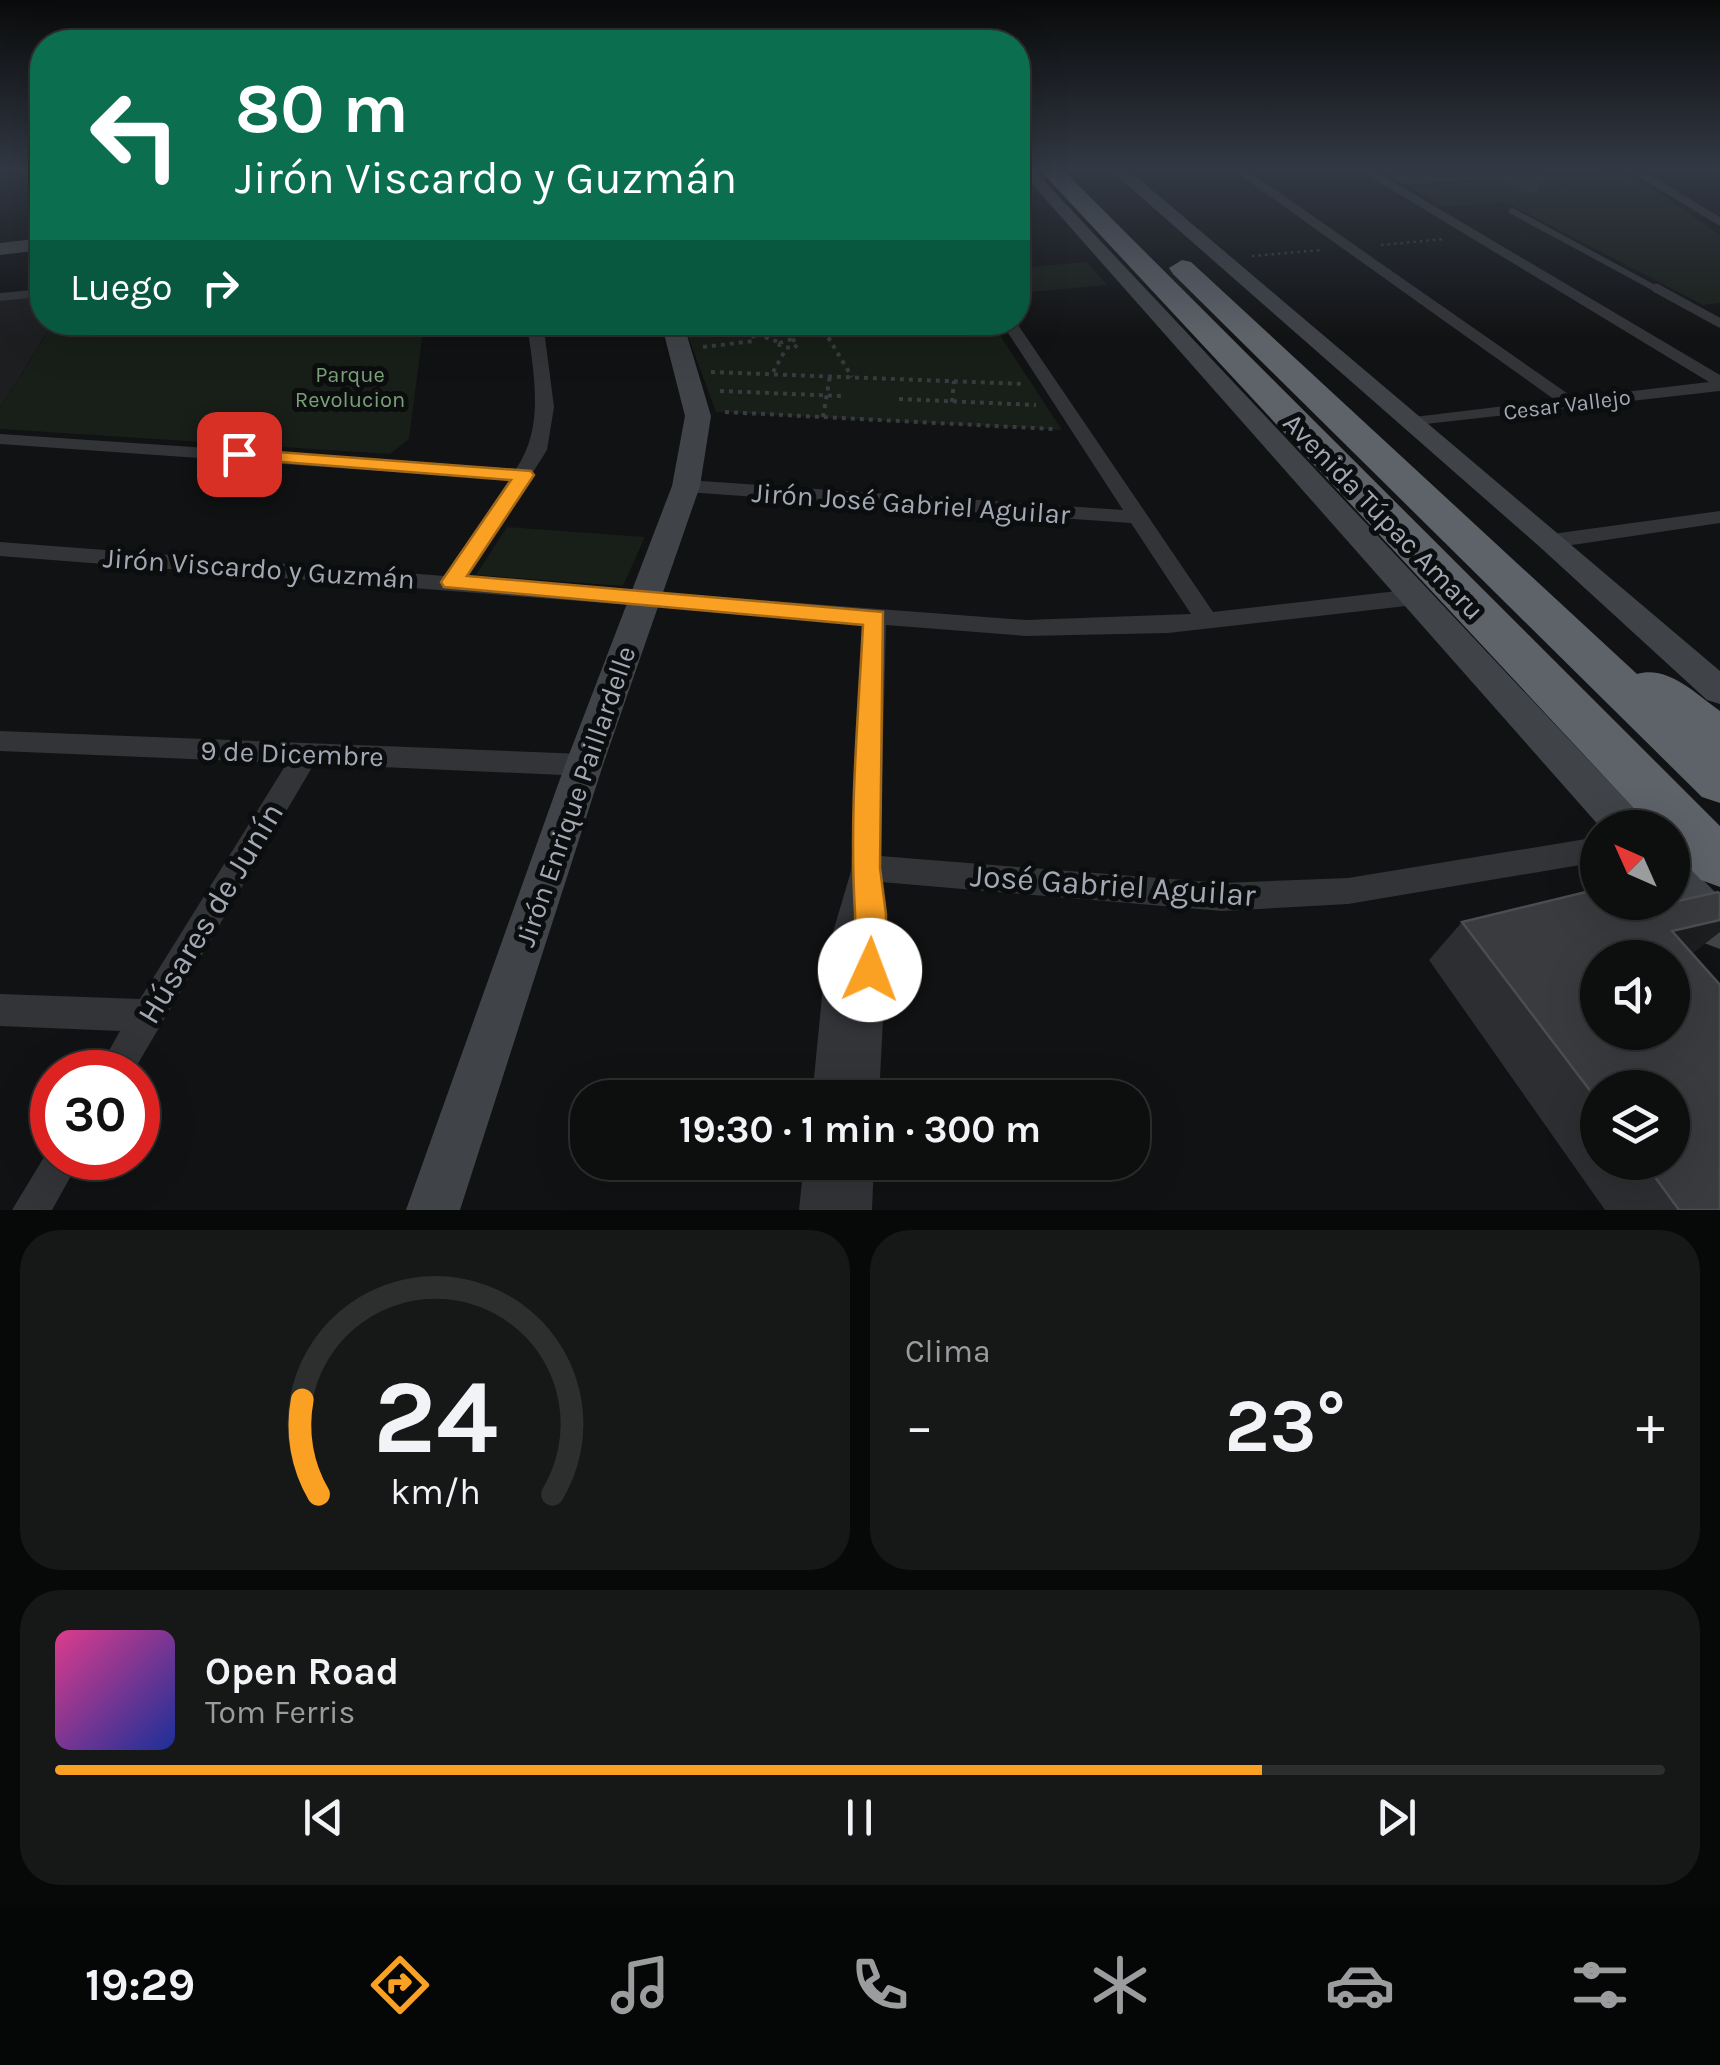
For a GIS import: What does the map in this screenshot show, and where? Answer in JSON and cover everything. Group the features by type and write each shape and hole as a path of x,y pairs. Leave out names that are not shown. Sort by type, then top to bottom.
{"highway":[{"name":"Avenida Túpac Amaru","path":"1118,224 1720,863"},
{"name":"Avenida Túpac Amaru","path":"1125,224 1720,782"},
{"path":"1534,605 1720,736"}],"main road":[{"name":"Avenida Túpac Amaru","path":"1112,224 1415,597 1610,810"},
{"path":"1142,224 1414,422 1720,691"},
{"path":"0,235 30,232"},
{"path":"0,248 30,245"},
{"name":"Jirón Enrique Paillardelle","path":"432,1210 584,764 686,486 704,400 684,335"},
{"path":"1690,896 1720,928"}],"street":[{"path":"1317,224 1570,402"},
{"path":"1456,224 1720,384"},
{"path":"0,297 30,294"},
{"path":"452,582 538,450 545,407 537,335"},
{"path":"1017,335 1207,621"},
{"name":"Cesar Vallejo","path":"1414,422 1720,384"},
{"path":"0,455 10,440 524,475"},
{"name":"Jirón José Gabriel Aguilar","path":"686,486 1136,518"},
{"path":"1552,541 1720,517"},
{"name":"Jirón Viscardo y Guzmán","path":"0,548 452,582 644,601 1077,630 1207,621 1415,597"},
{"path":"861,1080 871,941 865,868 875,618"},
{"name":"9 de Dicembre","path":"0,741 584,764"},
{"name":"Húsares de Junín","path":"127,1050 307,753"},
{"name":"José Gabriel Aguilar","path":"865,868 1222,897 1348,891 1580,852"},
{"path":"831,1080 842,956 865,868"},
{"path":"0,1010 148,1016"},
{"path":"31,1210 49,1180"},
{"path":"818,1210 820,1180"},
{"path":"853,1210 855,1180"}],"lane":[{"path":"1537,224 1720,323"}],"path":[{"path":"684,335 754,341 753,335"},
{"path":"765,335 779,342 792,339"},
{"path":"772,374 786,349 798,344 792,335"},
{"path":"827,335 852,377"},
{"path":"779,342 776,344 786,349"},
{"path":"705,372 1028,384"},
{"path":"823,417 830,376"},
{"path":"952,402 954,381"},
{"path":"704,400 842,396"},
{"path":"704,400 823,417 1080,431"},
{"path":"899,400 1040,405"},
{"path":"859,419 860,408"}],"shaded area":[{"path":"30,298 30,335 46,335 0,408 0,301"}],"green space":[{"path":"1549,224 1705,224 1720,235 1720,303 1703,305"},
{"path":"1087,262 1107,285 1030,292 1030,267"},
{"name":"Parque Revolucion","path":"46,335 422,335 409,439 390,454 0,429 0,408"},
{"path":"687,335 1000,335 1062,430 716,412"},
{"path":"507,527 645,537 623,586 476,575"}],"building":[{"path":"1718,892 1720,920 1672,931 1680,940 1580,940 1580,1050 1690,1050 1690,951 1720,985 1720,1210 1679,1210 1657,1180 1690,1180 1690,1070 1580,1070 1580,1077 1462,922 1580,893 1580,920 1690,920 1690,898"}],"route":[{"path":"239,454 524,475 452,582 875,618 865,868 871,914 870,970"}]}
